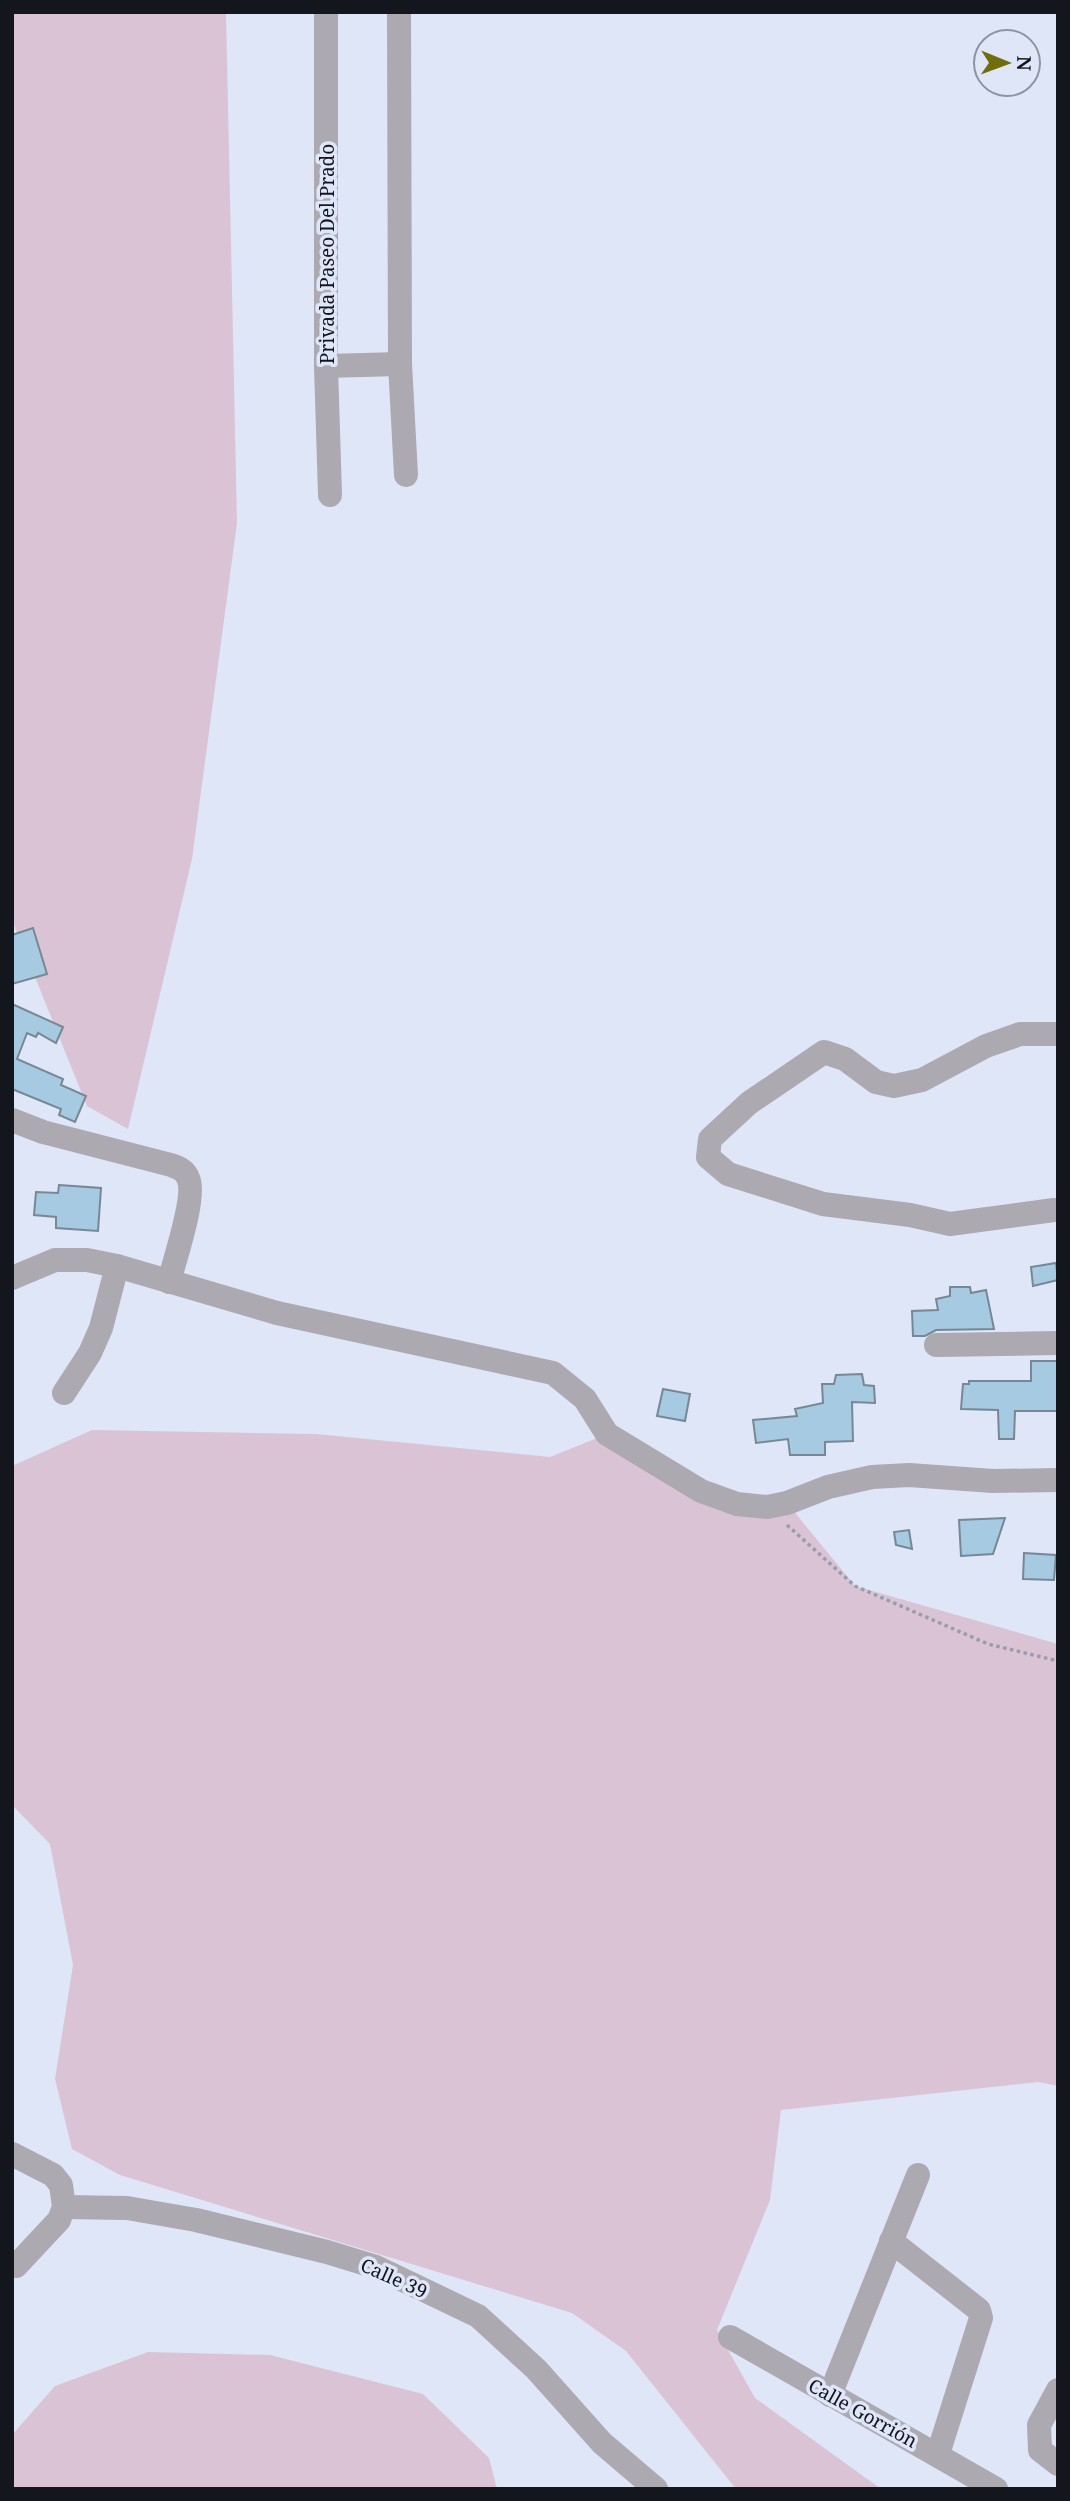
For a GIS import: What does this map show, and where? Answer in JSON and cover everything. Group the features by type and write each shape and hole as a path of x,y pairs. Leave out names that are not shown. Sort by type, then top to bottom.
{"street":[{"name":"Privada Paseo Del Prado","path":"326,12 326,366 330,495"},
{"path":"399,12 400,364 406,475"},
{"path":"326,366 400,364"},
{"path":"1054,1210 950,1224 910,1215 823,1204 728,1174 708,1157 710,1139 750,1103 824,1052 845,1059 876,1082 894,1086 922,1080 986,1046 1020,1034 1058,1034"},
{"path":"12,1120 43,1132 183,1170 190,1181 190,1201 169,1282"},
{"path":"12,1279 55,1260 87,1260 117,1266 277,1313 553,1373 585,1399 607,1434 701,1491 737,1504 767,1507 788,1503 828,1487 872,1477 909,1475 993,1481 1058,1480"},
{"path":"64,1393 90,1353 101,1328 117,1266"},
{"path":"936,1345 1058,1343"},
{"path":"12,2154 53,2175 61,2185 64,2207 59,2220 16,2266"},
{"path":"830,2395 918,2175"},
{"name":"Calle 39","path":"64,2207 127,2208 197,2220 376,2267 478,2316 536,2369 602,2443 656,2489"},
{"path":"891,2241 979,2310 981,2318 938,2454"},
{"name":"Calle Gorrión","path":"730,2337 996,2489"},
{"path":"1058,2390 1039,2425 1040,2450 1058,2465"}],"path":[{"path":"767,1507 855,1586 988,1644 1058,1661"}],"shaded area":[{"path":"12,12 226,12 237,523 192,859 128,1129 87,1106 12,920"},
{"path":"92,1430 316,1434 550,1457 607,1434 701,1491 787,1503 855,1586 1058,1644 1058,2086 1038,2082 781,2110 770,2200 717,2330 755,2398 881,2489 736,2489 626,2351 572,2313 120,2175 72,2149 55,2079 73,1965 50,1844 12,1805 12,1466"},
{"path":"148,2352 270,2355 423,2394 489,2458 497,2489 12,2489 12,2435 55,2386"}],"building":[{"path":"33,928 47,974 12,984 12,935"},
{"path":"12,1004 63,1027 56,1043 38,1033 36,1037 27,1033 17,1059 63,1079 61,1085 86,1096 75,1122 59,1115 61,1109 12,1089"},
{"path":"59,1185 101,1188 98,1231 56,1228 56,1217 34,1215 36,1192 58,1193"},
{"path":"1056,1263 1058,1280 1033,1286 1031,1267"},
{"path":"950,1287 970,1287 971,1293 986,1290 994,1329 936,1330 925,1336 913,1336 912,1311 938,1310 936,1299 950,1296"},
{"path":"1031,1361 1058,1361 1058,1411 1015,1411 1014,1439 999,1439 998,1410 961,1409 963,1384 969,1384 969,1381 1031,1381"},
{"path":"862,1374 864,1385 874,1386 875,1403 852,1402 853,1441 825,1442 825,1455 790,1455 788,1439 756,1443 753,1420 797,1416 795,1409 823,1403 822,1384 834,1384 836,1375"},
{"path":"663,1389 690,1394 685,1421 657,1416"},
{"path":"1005,1518 993,1554 961,1556 959,1520"},
{"path":"909,1530 912,1549 896,1545 894,1532"},
{"path":"1024,1553 1056,1555 1054,1580 1023,1579"}]}
